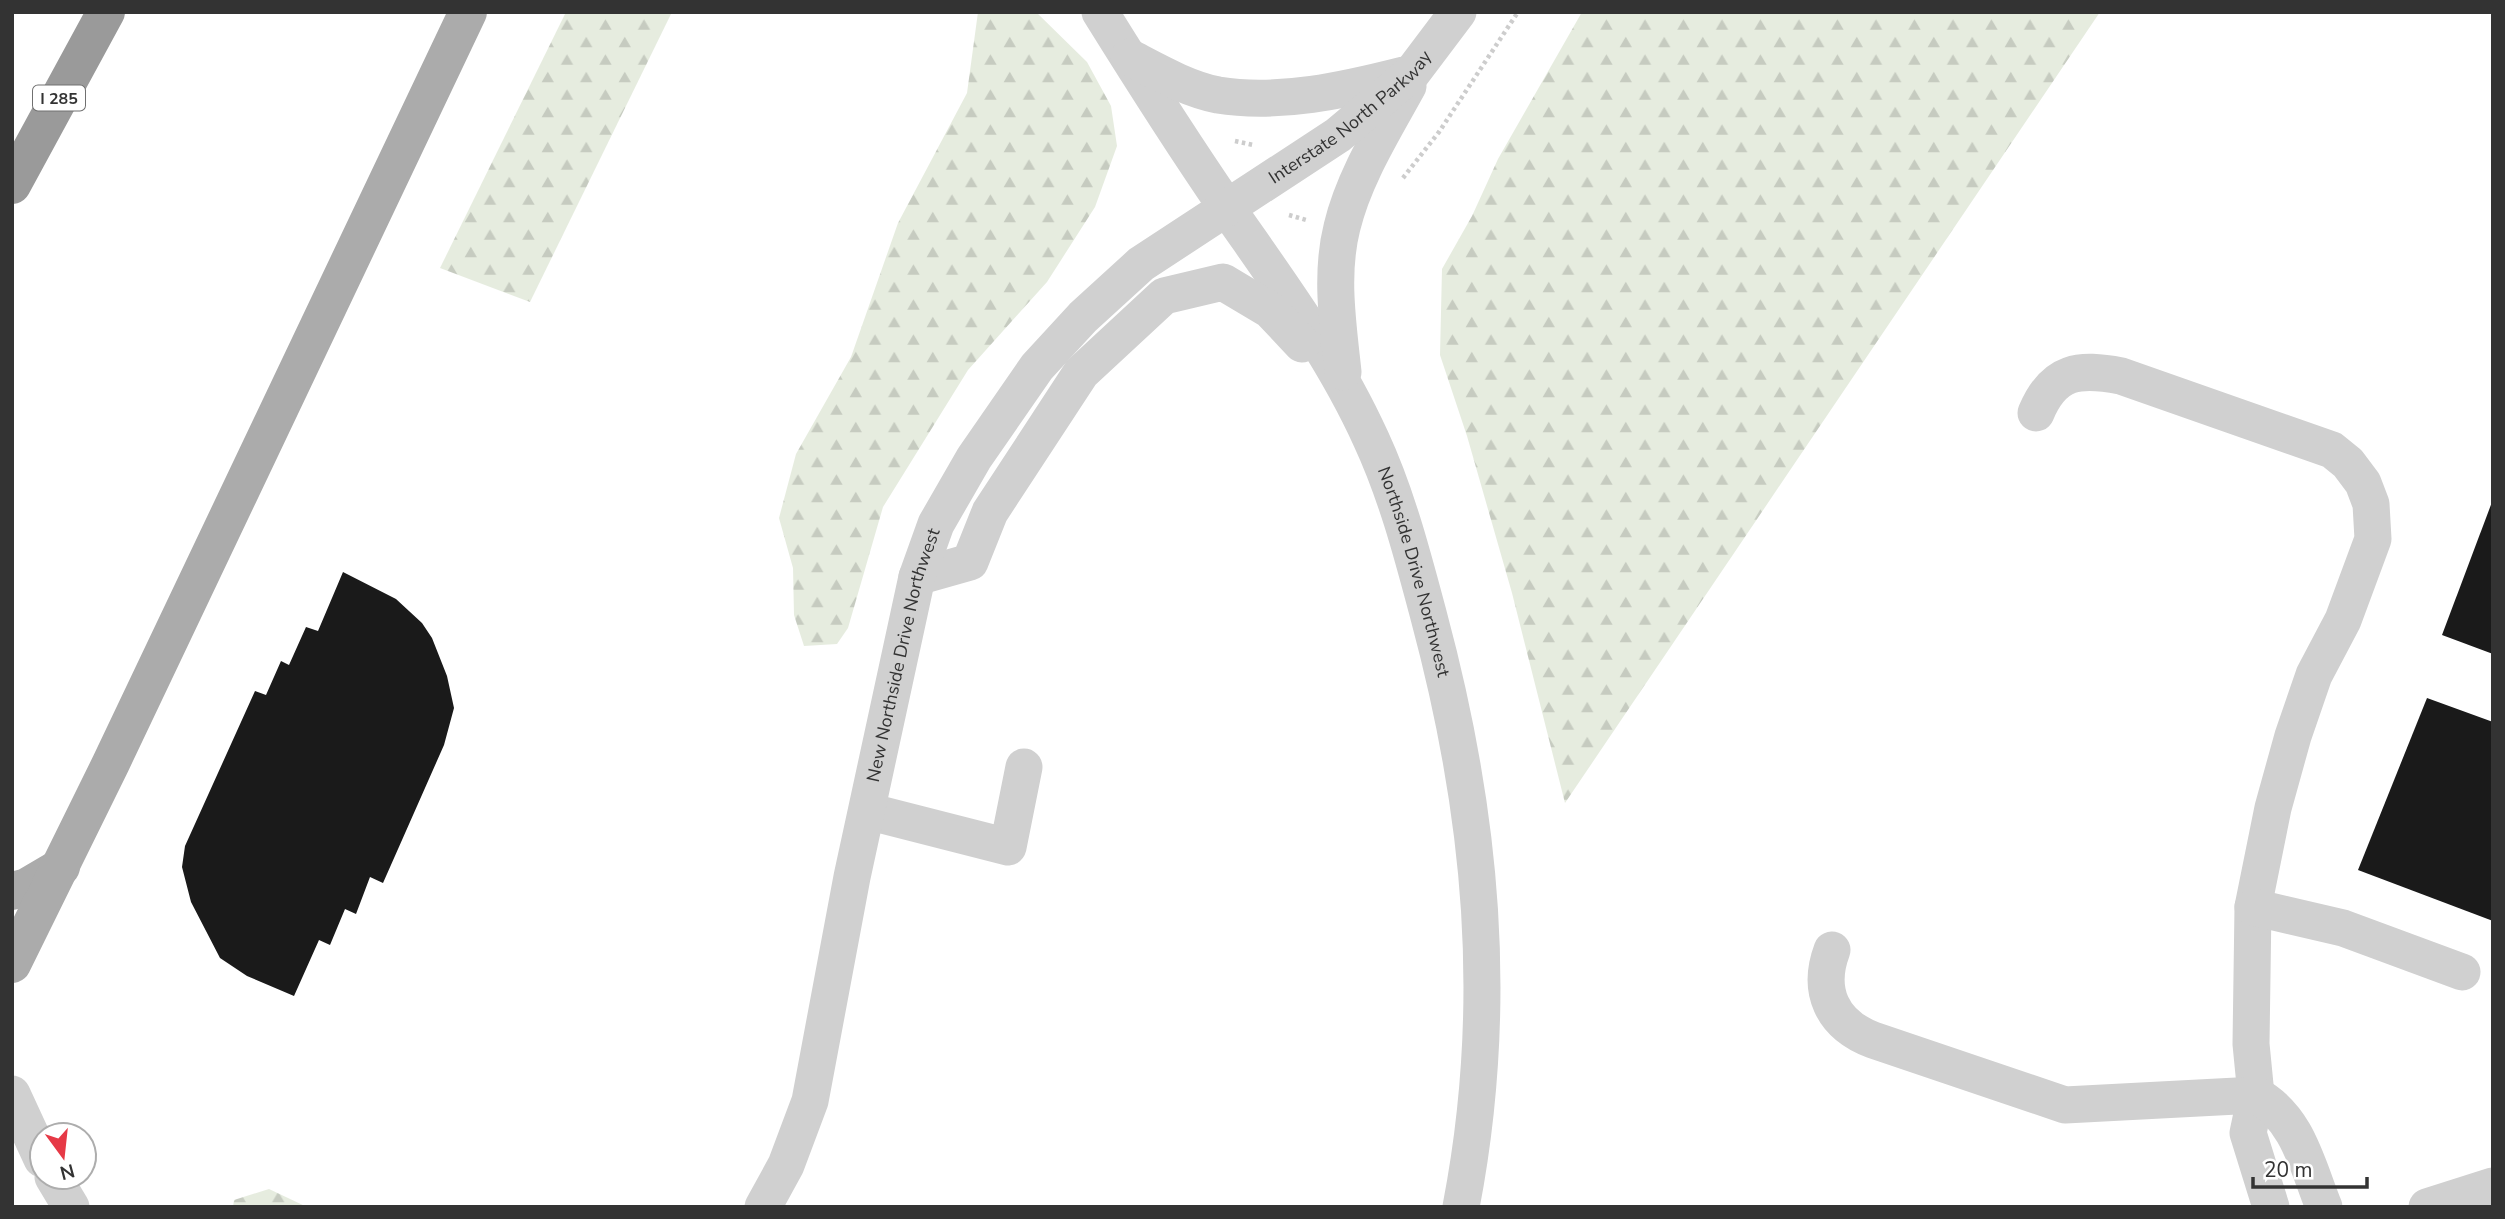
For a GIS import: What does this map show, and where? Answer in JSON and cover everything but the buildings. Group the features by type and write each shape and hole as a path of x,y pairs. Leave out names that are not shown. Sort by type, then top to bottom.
{"highway":[{"name":"I 285","path":"12,185 106,12"}],"main road":[{"path":"12,964 61,867 468,12"},
{"path":"12,891 27,887 61,867"}],"street":[{"name":"Northside Drive Northwest","path":"1100,12 1226,206 1311,327 1371,439 1406,535 1452,702 1473,819 1483,938 1474,1138 1461,1207"},
{"name":"Interstate North Parkway","path":"1226,206 1338,135 1417,67 1458,12"},
{"path":"1127,57 1186,85 1216,94 1246,97 1330,91 1417,67"},
{"path":"1345,391 1336,270 1342,227 1377,143 1417,67"},
{"name":"New Northside Drive Northwest","path":"763,1207 786,1165 810,1101 867,811 917,577 936,524 974,458 1038,367 1083,317 1142,264 1226,206"},
{"path":"917,577 970,562 990,512 1081,373 1164,296 1223,282 1270,310 1345,391"},
{"path":"2036,413 2052,386 2069,374 2092,371 2121,376 2332,450 2348,463 2363,483 2371,504 2372,539 2343,620 2314,675 2293,736 2273,808 2253,907 2251,1016 2256,1095 2248,1133 2271,1207"},
{"path":"867,811 1008,847 1024,767"},
{"path":"2253,907 2343,928 2462,972"},
{"path":"1832,950 1824,978 1829,1000 1856,1033 1884,1044 2065,1105 2256,1095 2278,1110 2290,1124 2324,1207"},
{"path":"12,1094 28,1129"},
{"path":"2427,1207 2493,1186"},
{"path":"61,1191 71,1207"}],"path":[{"path":"1396,187 1439,132 1518,12"},
{"path":"1235,141 1253,145"},
{"path":"1300,210 1306,220"}],"green space":[{"path":"566,12 672,12 530,302 440,268"},
{"path":"978,12 1036,12 1087,62 1111,106 1117,146 1095,207 1047,282 968,370 883,507 848,628 837,644 804,646 794,615 793,568 779,518 796,454 851,357 898,223 967,93"},
{"path":"1582,12 2100,12 1565,803 1512,593 1467,436 1440,355 1442,269 1472,216 1498,159"},
{"path":"269,1189 307,1207 233,1207 234,1200"}]}
